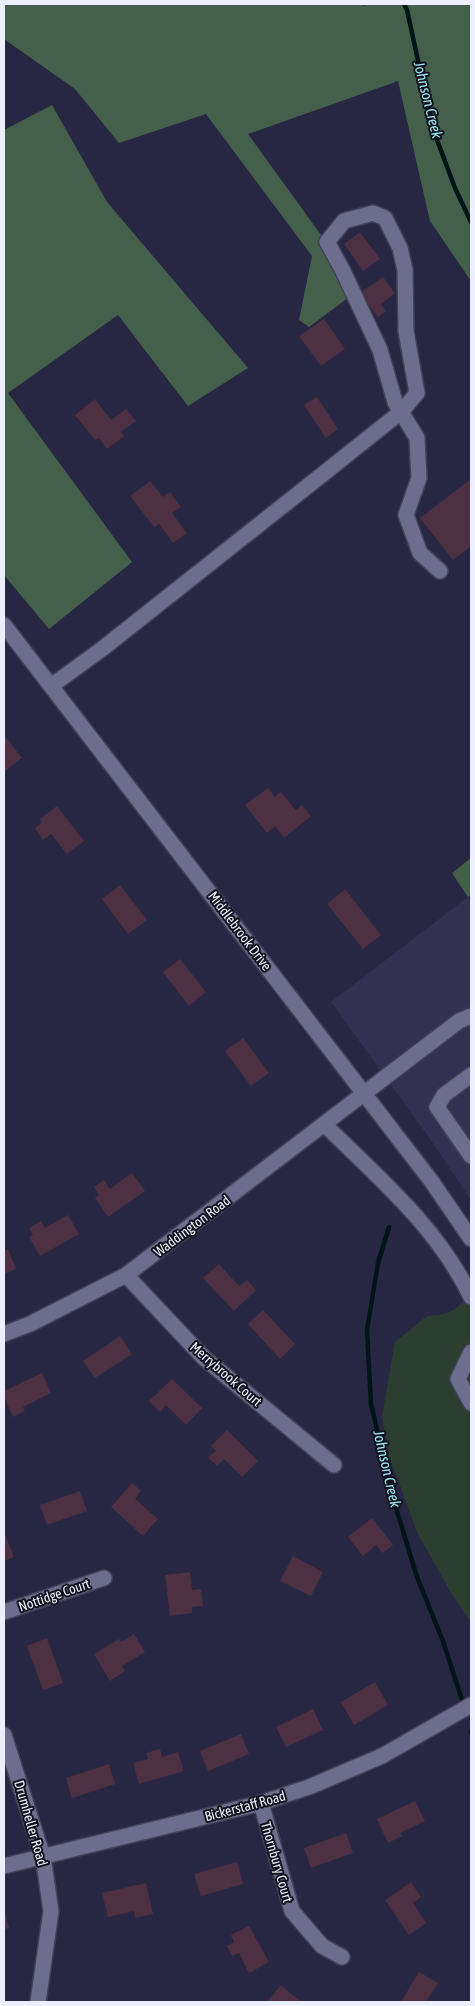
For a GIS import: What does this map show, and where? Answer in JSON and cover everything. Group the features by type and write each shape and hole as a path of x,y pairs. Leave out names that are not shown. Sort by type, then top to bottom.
{"street":[{"path":"51,686 102,649 402,411 417,392 406,331 405,270 400,248 385,218 373,213 344,221 327,242 342,269 380,350 395,402 402,411 417,438 419,478 406,515 420,553 440,571"},
{"name":"Middlebrook Drive","path":"4,625 432,1182 471,1239"},
{"name":"Waddington Road","path":"4,1334 30,1324 126,1275 459,1021 471,1016"},
{"path":"471,1075 444,1095 437,1107 439,1114 471,1156"},
{"path":"325,1124 411,1209 452,1262 471,1297"},
{"name":"Merrybrook Court","path":"126,1275 204,1358 334,1465"},
{"path":"471,1352 458,1379 471,1403"},
{"name":"Nottidge Court","path":"4,1612 104,1578"},
{"name":"Bickerstaff Road","path":"4,1866 261,1803 309,1787 382,1756 471,1704"},
{"name":"Drumheller Road","path":"4,1735 43,1857 51,1910 38,2002"},
{"name":"Thornbury Court","path":"261,1803 292,1911 322,1946 342,1957"}],"shaded area":[{"path":"468,897 471,901 471,1200 428,1136 331,1002"}],"green space":[{"path":"4,4 360,4 365,6 366,4 471,4 471,281 430,221 398,81 248,134 360,289 309,327 299,320 312,256 206,114 119,143 75,89 4,39"},
{"path":"52,105 107,202 248,368 188,406 118,315 8,393 132,562 49,629 4,575 4,130"},
{"path":"471,858 471,895 468,897 452,873"},
{"path":"471,1295 471,1622 451,1593 417,1532 389,1455 382,1416 395,1342 427,1316 440,1315 454,1310"}],"building":[{"path":"360,232 380,259 363,271 344,244"},
{"path":"383,277 395,293 381,304 386,311 378,317 360,293"},
{"path":"324,319 345,349 321,366 299,336"},
{"path":"317,397 338,429 326,438 304,405"},
{"path":"95,399 111,420 126,409 136,421 121,432 124,436 107,449 99,438 95,440 75,415"},
{"path":"471,479 471,546 453,560 420,518"},
{"path":"150,481 163,497 170,492 181,507 172,513 187,533 173,543 159,524 154,527 130,496"},
{"path":"4,735 22,758 4,772"},
{"path":"268,788 275,797 281,792 296,810 302,805 311,816 284,838 275,826 267,833 245,805"},
{"path":"57,806 84,841 67,854 51,834 43,840 35,828 42,823 40,819"},
{"path":"120,885 147,920 128,934 102,899"},
{"path":"345,889 381,935 363,949 327,904"},
{"path":"180,959 206,992 189,1006 163,972"},
{"path":"243,1038 269,1073 251,1086 225,1051"},
{"path":"132,1173 145,1191 108,1217 95,1198 99,1195 94,1187 104,1180 110,1189"},
{"path":"68,1215 79,1234 40,1256 29,1237 33,1235 29,1228 41,1221 45,1228"},
{"path":"8,1249 16,1269 4,1274 4,1251"},
{"path":"219,1264 239,1286 247,1280 256,1290 234,1311 203,1278"},
{"path":"263,1310 295,1344 280,1359 248,1324"},
{"path":"120,1336 132,1354 95,1378 83,1361"},
{"path":"42,1373 51,1393 23,1407 25,1411 13,1417 4,1397 4,1391"},
{"path":"172,1379 202,1408 186,1425 166,1405 160,1412 149,1401"},
{"path":"227,1430 258,1461 242,1477 224,1459 217,1466 208,1457 216,1451 211,1446"},
{"path":"132,1483 141,1491 135,1499 158,1519 143,1536 111,1507"},
{"path":"80,1491 87,1511 47,1525 40,1505"},
{"path":"372,1518 393,1545 383,1553 376,1545 363,1556 348,1537"},
{"path":"4,1532 14,1557 4,1561"},
{"path":"293,1556 323,1572 311,1596 280,1581"},
{"path":"190,1572 192,1590 201,1589 203,1606 192,1607 192,1613 170,1616 165,1575"},
{"path":"134,1634 145,1652 122,1666 125,1671 110,1681 94,1654 119,1639 121,1642"},
{"path":"47,1638 63,1683 43,1690 27,1646"},
{"path":"375,1682 388,1705 354,1725 341,1702"},
{"path":"313,1709 323,1730 286,1747 276,1727"},
{"path":"241,1734 249,1754 208,1771 200,1751"},
{"path":"160,1749 162,1757 178,1752 184,1771 139,1784 133,1763 148,1759 146,1753"},
{"path":"109,1764 115,1784 72,1798 66,1778"},
{"path":"415,1801 425,1821 400,1833 402,1836 388,1843 377,1819"},
{"path":"346,1833 353,1853 311,1868 304,1848"},
{"path":"237,1862 243,1884 201,1896 194,1874"},
{"path":"411,1882 421,1897 413,1903 426,1923 409,1935 385,1900"},
{"path":"146,1883 153,1914 135,1918 134,1911 108,1917 102,1893"},
{"path":"4,1908 9,1928 4,1929"},
{"path":"249,1926 269,1962 249,1973 239,1953 232,1956 227,1946 234,1942 231,1935"},
{"path":"419,1972 438,1983 426,2002 401,2002"},
{"path":"281,1985 301,2002 267,2002"}],"waterway":[{"name":"Johnson Creek","path":"404,4 432,118 430,121 455,188 471,222"},
{"name":"Johnson Creek","path":"389,1227 378,1263 367,1330 371,1404 393,1498 417,1577 443,1641 463,1703"}]}
